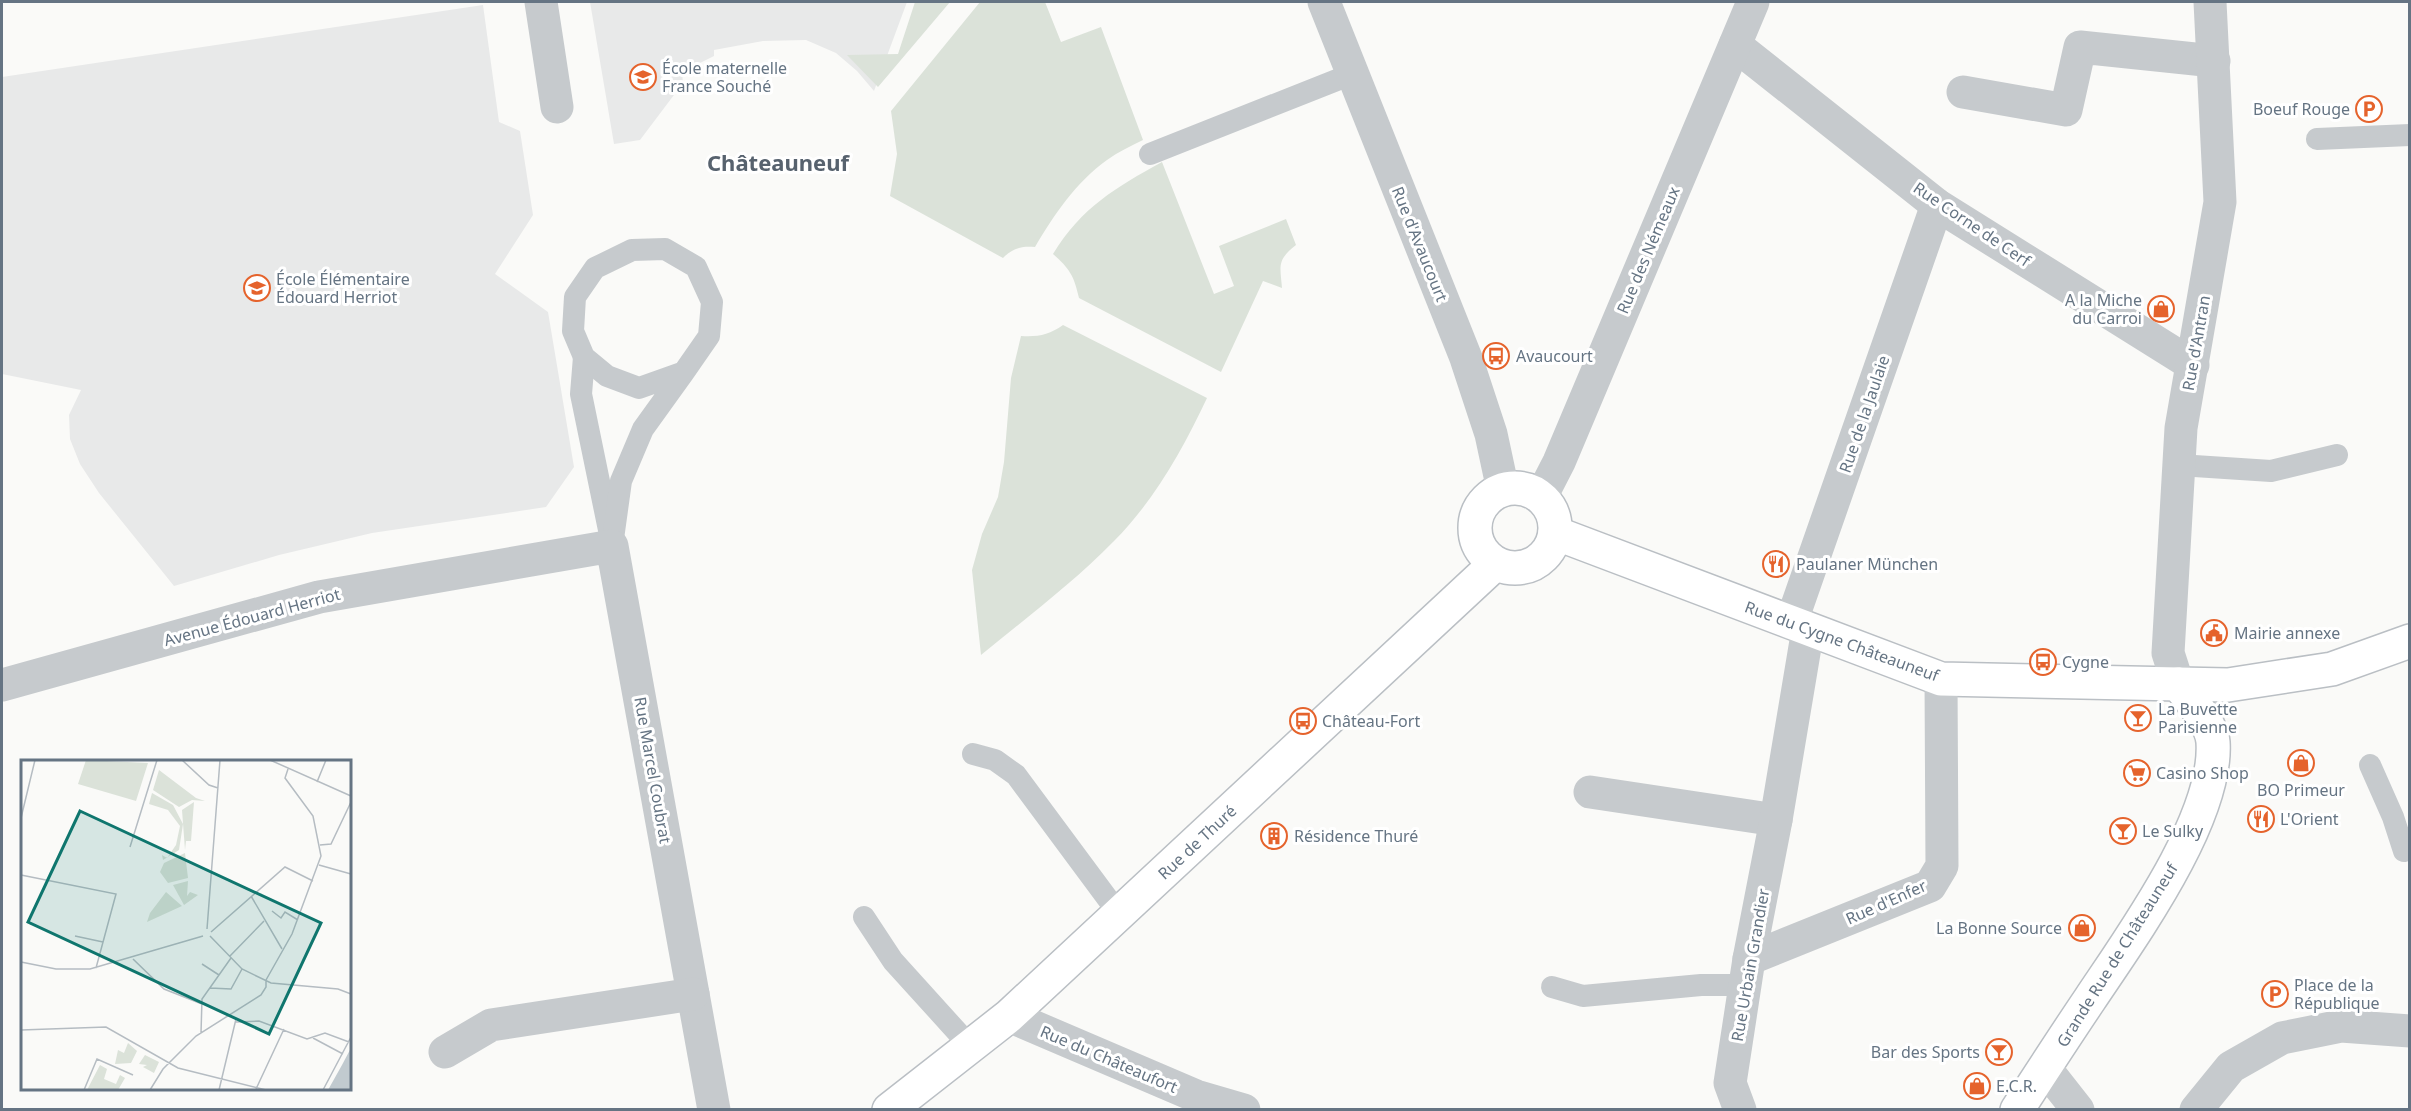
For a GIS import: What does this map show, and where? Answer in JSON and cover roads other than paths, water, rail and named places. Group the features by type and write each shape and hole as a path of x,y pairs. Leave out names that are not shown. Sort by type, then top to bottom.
{"main road":[{"path":"1516,488 1540,497 1549,507 1554,519 1555,533 1552,546 1534,564 1521,568 1508,568 1495,564 1481,550 1474,531 1476,518 1482,506 1491,496 1503,490 1516,488"},
{"name":"Rue du Cygne Châteauneuf","path":"1555,533 1941,679 2178,684"},
{"name":"Rue de Thuré","path":"890,1110 1010,1016 1495,564"},
{"path":"2178,684 2228,685 2332,669 2409,641"},
{"name":"Grande Rue de Châteauneuf","path":"2017,1110 2160,890 2196,820 2213,768 2213,739 2199,711 2178,684"}],"street":[{"path":"541,2 557,107"},
{"name":"Rue d'Avaucourt","path":"1324,2 1466,358 1491,434 1503,490"},
{"name":"Rue des Némeaux","path":"1540,497 1559,462 1753,2"},
{"name":"Rue d'Antran","path":"2178,684 2168,653 2181,428 2220,202 2228,142 2214,61 2210,2"},
{"name":"Rue Corne de Cerf","path":"1735,45 1937,205 2193,365"},
{"path":"1963,92 2066,110 2080,47 2214,61"},
{"name":"Rue de la Jaulaie","path":"1799,626 1937,205"},
{"name":"Avenue Édouard Herriot","path":"2,685 319,597 612,546"},
{"name":"Rue Marcel Coubrat","path":"612,546 714,1110"},
{"name":"Rue Urbain Grandier","path":"1740,1110 1730,1083 1747,972 1776,820 1799,626"},
{"name":"Rue d'Enfer","path":"1747,972 1930,886 1942,866 1941,679"},
{"path":"1590,792 1776,820"},
{"path":"445,1052 491,1025 693,994"},
{"name":"Rue du Châteaufort","path":"1010,1016 1196,1096 1244,1110"},
{"path":"2196,1110 2231,1066 2282,1038 2341,1026 2409,1031"},
{"path":"2044,1068 2078,1110"}],"lane":[{"path":"1150,154 1352,74"},
{"path":"2317,139 2409,135"},
{"name":"Rue Marcel Coubrat","path":"612,546 621,481 643,429 684,372 709,336 712,302 696,267 666,249 632,250 595,268 575,297 573,331 584,357 607,376 639,387 684,372"},
{"name":"Rue Marcel Coubrat","path":"584,357 580,394 612,546"},
{"path":"2179,465 2271,471 2337,456"},
{"path":"973,754 995,760 1016,775 1119,914"},
{"path":"2370,765 2393,817 2404,851"},
{"path":"864,917 893,961 970,1046"},
{"path":"1552,987 1583,996 1701,985 1747,972"}],"place":[{"name":"École maternelle France Souché","path":"643,77"},
{"name":"Boeuf Rouge","path":"2369,109"},
{"name":"École Élémentaire Édouard Herriot","path":"257,288"},
{"name":"A la Miche du Carroi","path":"2161,309"},
{"name":"Avaucourt","path":"1496,356"},
{"name":"Paulaner München","path":"1776,564"},
{"name":"Mairie annexe","path":"2214,633"},
{"name":"Cygne","path":"2043,662"},
{"name":"La Buvette Parisienne","path":"2138,718"},
{"name":"Château-Fort","path":"1303,721"},
{"name":"BO Primeur","path":"2301,763"},
{"name":"Casino Shop","path":"2137,773"},
{"name":"L'Orient","path":"2261,819"},
{"name":"Le Sulky","path":"2123,831"},
{"name":"Résidence Thuré","path":"1274,836"},
{"name":"La Bonne Source","path":"2082,928"},
{"name":"Place de la République","path":"2275,994"},
{"name":"Bar des Sports","path":"1999,1052"},
{"name":"E.C.R.","path":"1977,1086"}],"district":[{"name":"Châteauneuf","path":"778,162"}]}
